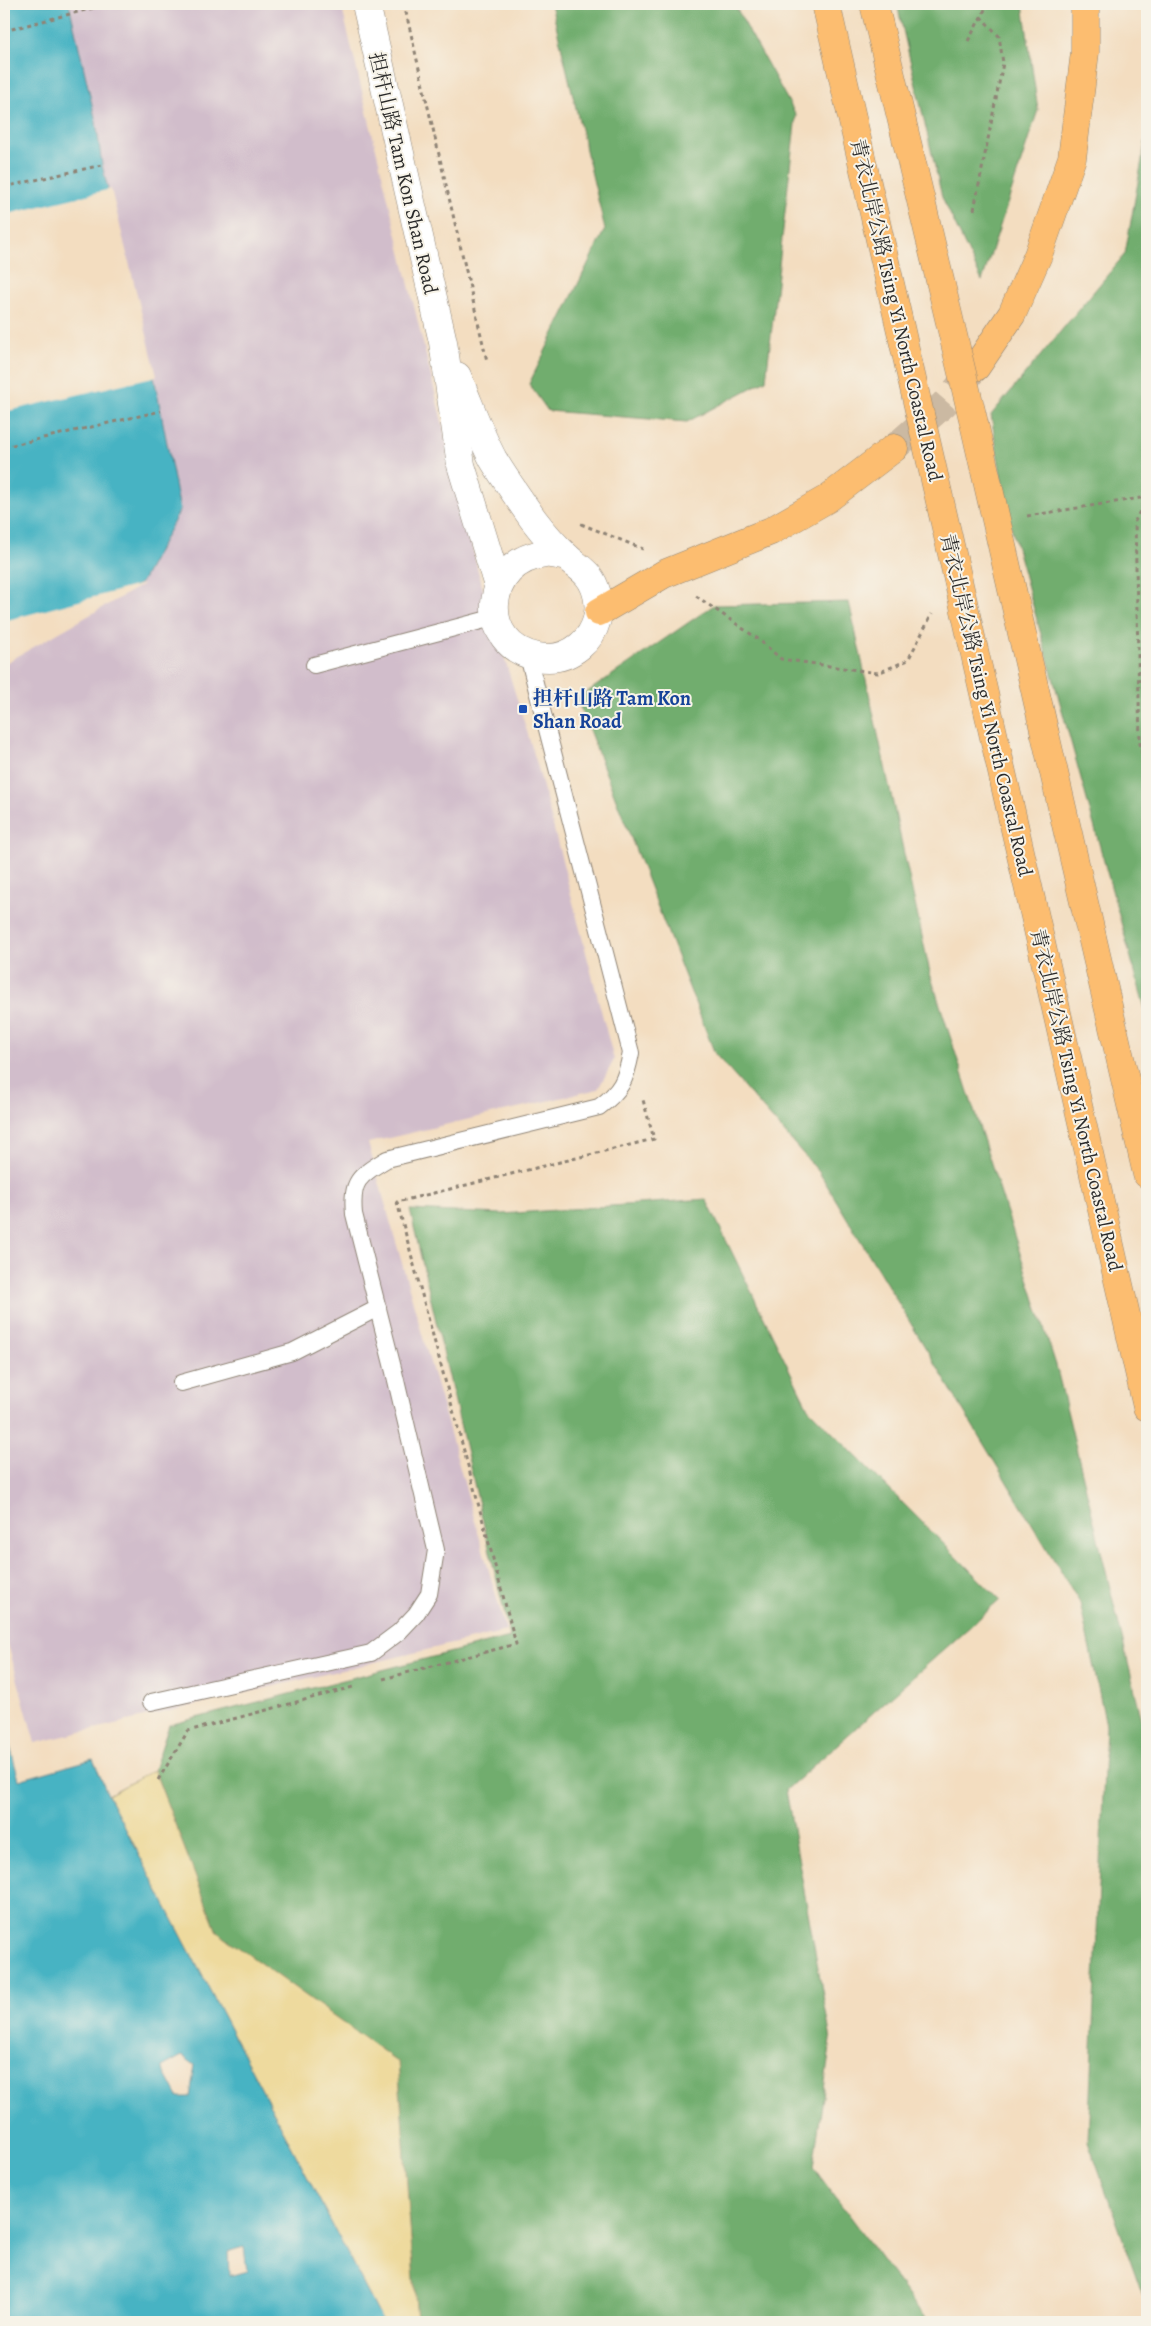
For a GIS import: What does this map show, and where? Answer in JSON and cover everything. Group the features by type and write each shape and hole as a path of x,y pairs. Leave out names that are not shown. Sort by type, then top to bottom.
{"main road":[{"name":"青衣北岸公路 Tsing Yi North Coastal Road","path":"826,4 1147,1407"},
{"path":"874,4 973,419 1147,1174"},
{"path":"976,368 1012,314 1038,254 1072,158 1085,52 1085,4"},
{"path":"599,612 636,589 657,563 771,531 827,499 894,448"}],"street":[{"name":"担杆山路 Tam Kon Shan Road","path":"366,4 442,342 460,465 498,586"},
{"name":"担杆山路 Tam Kon Shan Road","path":"442,342 493,458 534,520 568,558 586,572 596,590 599,612"},
{"name":"担杆山路 Tam Kon Shan Road","path":"528,656 510,644 498,628 494,607 498,586 509,569 526,557 547,553 568,558"},
{"path":"528,656 547,659 566,656 581,646 594,630 599,612"}],"lane":[{"path":"314,665 496,617"},
{"path":"151,1702 371,1653 405,1626 416,1614 429,1594 436,1550 354,1214 352,1192 364,1173 387,1158 599,1107 614,1096 627,1077 631,1053 528,656"},
{"path":"181,1383 292,1352 378,1308"}],"path":[{"path":"4,31 108,4"},
{"path":"404,4 489,368"},
{"path":"968,40 988,4"},
{"path":"974,210 1003,63 998,36 980,16"},
{"path":"4,187 102,165"},
{"path":"4,447 161,411"},
{"path":"1020,517 1147,497"},
{"path":"1147,497 1134,521 1140,745 1147,774"},
{"path":"576,521 657,563 758,639 781,659 878,673 908,660 935,609"},
{"path":"381,1680 516,1644 397,1202 654,1139"},
{"path":"158,1780 188,1731 362,1685"}],"shaded area":[{"path":"4,4 341,4 480,579 537,764 614,1060 598,1089 368,1143 506,1631 35,1743 4,1630"}],"green space":[{"path":"551,4 734,4 796,115 766,380 687,422 548,411 529,384 605,229"},
{"path":"897,4 1023,4 1038,110 982,281 942,197"},
{"path":"1147,132 1147,1016 1007,512 991,415 1125,254"},
{"path":"849,602 931,977 1056,1365 1147,1741 1147,2307 1088,2141 1106,1725 1080,1603 819,1172 715,1054 577,699 714,605"},
{"path":"706,1199 808,1408 1000,1600 786,1790 831,2040 813,2167 928,2322 417,2322 398,2062 217,1932 154,1770 169,1725 510,1637 410,1210 502,1214"}],"sand":[{"path":"154,1770 217,1932 398,2062 417,2322 383,2322 108,1795"}],"water":[{"path":"4,4 69,4 96,122 102,165 154,377 180,510 141,583 4,662"},
{"path":"4,1724 19,1780 93,1759 108,1795 383,2322 4,2322","holes":["182,2056 195,2065 190,2097 178,2097 162,2067","244,2247 247,2271 229,2276 228,2252"]}],"pier":[{"path":"111,189 157,376 4,412 4,215"},
{"path":"142,585 4,664 4,621"}],"tunnel":[{"path":"894,448 944,404 976,367"}],"place":[{"name":"担杆山路 Tam Kon Shan Road","path":"523,709"}]}
